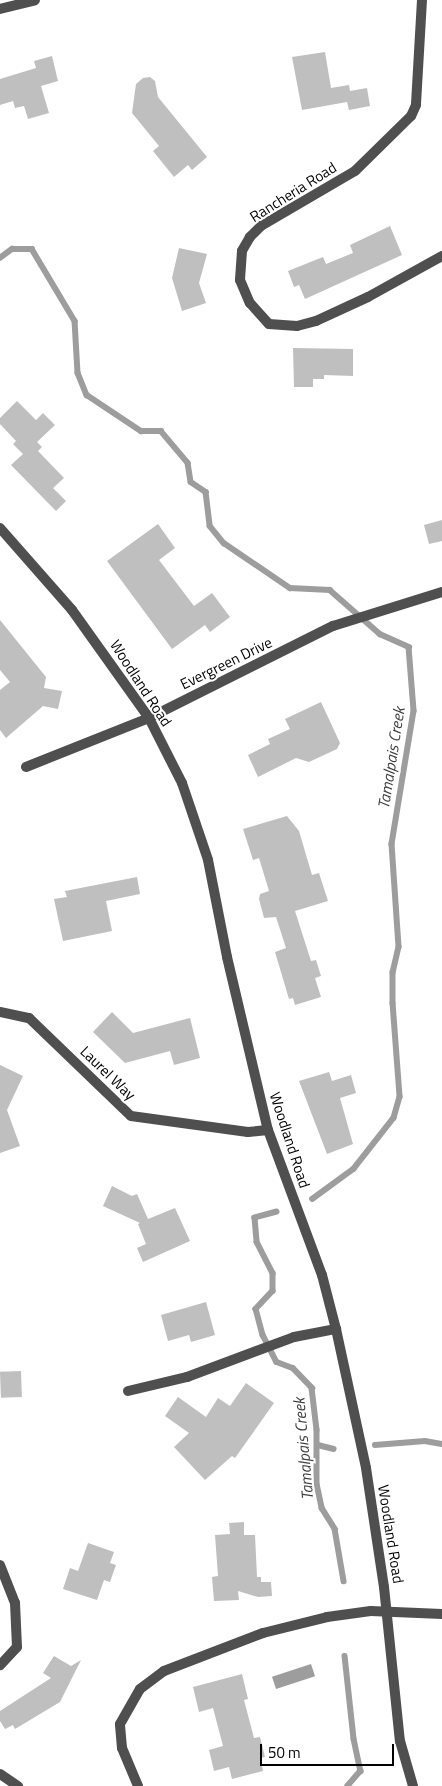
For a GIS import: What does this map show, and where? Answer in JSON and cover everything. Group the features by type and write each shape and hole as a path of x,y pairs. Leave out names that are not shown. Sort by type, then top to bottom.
{"street":[{"path":"0,10 35,0"},
{"name":"Rancheria Road","path":"422,0 416,106 411,116 355,171 261,226 250,237 242,252 240,280 259,316 275,325 297,326 316,321 368,297 442,256"},
{"name":"Woodland Road","path":"0,528 72,610 149,718 182,782 208,860 227,957 268,1130 322,1275 336,1329 366,1468 386,1611 400,1741 413,1786"},
{"name":"Evergreen Drive","path":"26,767 149,718 348,622 442,592"},
{"name":"Laurel Way","path":"0,1012 29,1018 131,1116 248,1132 268,1130"},
{"path":"128,1391 187,1377 280,1342 336,1329"},
{"path":"0,1565 16,1603 17,1647 0,1665"},
{"path":"138,1786 122,1748 120,1724 140,1689 164,1671 263,1633 327,1618 386,1611 442,1614"},
{"path":"0,1774 18,1786"}],"shaded area":[{"path":"311,1664 315,1676 276,1689 272,1677"}],"building":[{"path":"325,52 331,88 349,85 350,91 367,88 370,106 349,110 347,102 302,110 292,57"},
{"path":"52,56 58,81 41,86 49,113 28,119 24,106 15,108 13,101 0,105 0,79 36,68 34,61"},
{"path":"150,77 155,81 158,97 207,157 192,170 188,165 174,177 153,151 159,146 132,113 136,84 143,78"},
{"path":"390,226 402,255 305,299 299,285 294,287 288,271 323,257 326,264 353,253 350,245"},
{"path":"179,248 207,254 199,283 206,303 182,311 172,278"},
{"path":"293,348 353,349 353,376 324,375 324,379 313,379 313,387 294,387"},
{"path":"17,401 36,420 43,413 55,425 37,442 42,447 38,451 64,478 53,488 66,501 56,511 11,465 23,454 13,444 16,441 0,424 0,418"},
{"path":"442,520 442,541 429,544 424,525"},
{"path":"158,524 175,548 159,560 194,606 212,593 230,617 210,632 205,625 172,649 107,561"},
{"path":"0,620 46,677 44,688 62,691 58,709 43,706 6,738 0,730 0,690 10,682 0,670"},
{"path":"321,702 340,743 337,749 309,762 296,758 258,777 248,755 270,744 268,739 290,729 285,719"},
{"path":"287,816 299,831 312,875 319,873 328,901 295,911 311,961 316,960 321,976 315,978 321,997 295,1005 293,998 289,999 275,952 286,948 276,917 264,918 259,899 260,894 269,891 259,858 253,860 243,829"},
{"path":"137,877 140,894 106,901 112,931 63,941 54,899 67,897 65,891"},
{"path":"112,1012 133,1033 190,1018 200,1058 174,1065 170,1051 125,1063 93,1032"},
{"path":"0,1065 23,1076 7,1110 20,1146 0,1153"},
{"path":"329,1072 332,1081 351,1075 356,1093 340,1098 353,1144 327,1154 299,1081"},
{"path":"112,1186 132,1196 137,1194 148,1219 175,1208 190,1241 143,1262 137,1248 146,1244 138,1224 140,1223 103,1206"},
{"path":"206,1302 215,1335 191,1342 189,1335 168,1341 161,1315"},
{"path":"21,1371 22,1397 1,1398 0,1372"},
{"path":"246,1383 274,1403 235,1458 232,1456 205,1480 174,1447 189,1433 165,1416 178,1397 206,1417 218,1398 230,1406"},
{"path":"244,1522 244,1535 255,1535 257,1577 261,1577 261,1582 271,1582 272,1596 258,1597 238,1591 239,1600 214,1601 212,1577 218,1576 215,1535 230,1534 229,1523"},
{"path":"88,1543 114,1552 110,1563 116,1565 110,1582 104,1580 97,1600 63,1589 70,1568 78,1571"},
{"path":"54,1656 71,1666 81,1660 60,1702 15,1729 13,1725 5,1729 0,1721 0,1711 51,1678 43,1673"},
{"path":"242,1674 248,1699 244,1700 254,1738 260,1737 265,1757 260,1758 263,1771 232,1779 229,1767 214,1771 209,1750 223,1746 213,1708 199,1712 193,1687"}],"waterway":[{"name":"Tamalpais Creek","path":"0,258 12,249 32,249 75,321 78,373 87,395 141,431 161,431 188,463 191,482 206,492 210,526 224,543 290,588 330,590 380,634 409,647 414,711 392,844 399,947 393,972 393,1003 400,1097 394,1118 354,1169 313,1199"},
{"name":"Tamalpais Creek","path":"277,1212 255,1218 257,1242 273,1273 273,1291 256,1309 263,1335 277,1362 293,1368 312,1388 317,1430 317,1484 322,1508 335,1529 344,1581"},
{"path":"375,1445 425,1441 442,1444"},
{"path":"318,1445 334,1449"},
{"name":"Tamalpais Creek","path":"345,1656 354,1739 361,1771 348,1786"}]}
